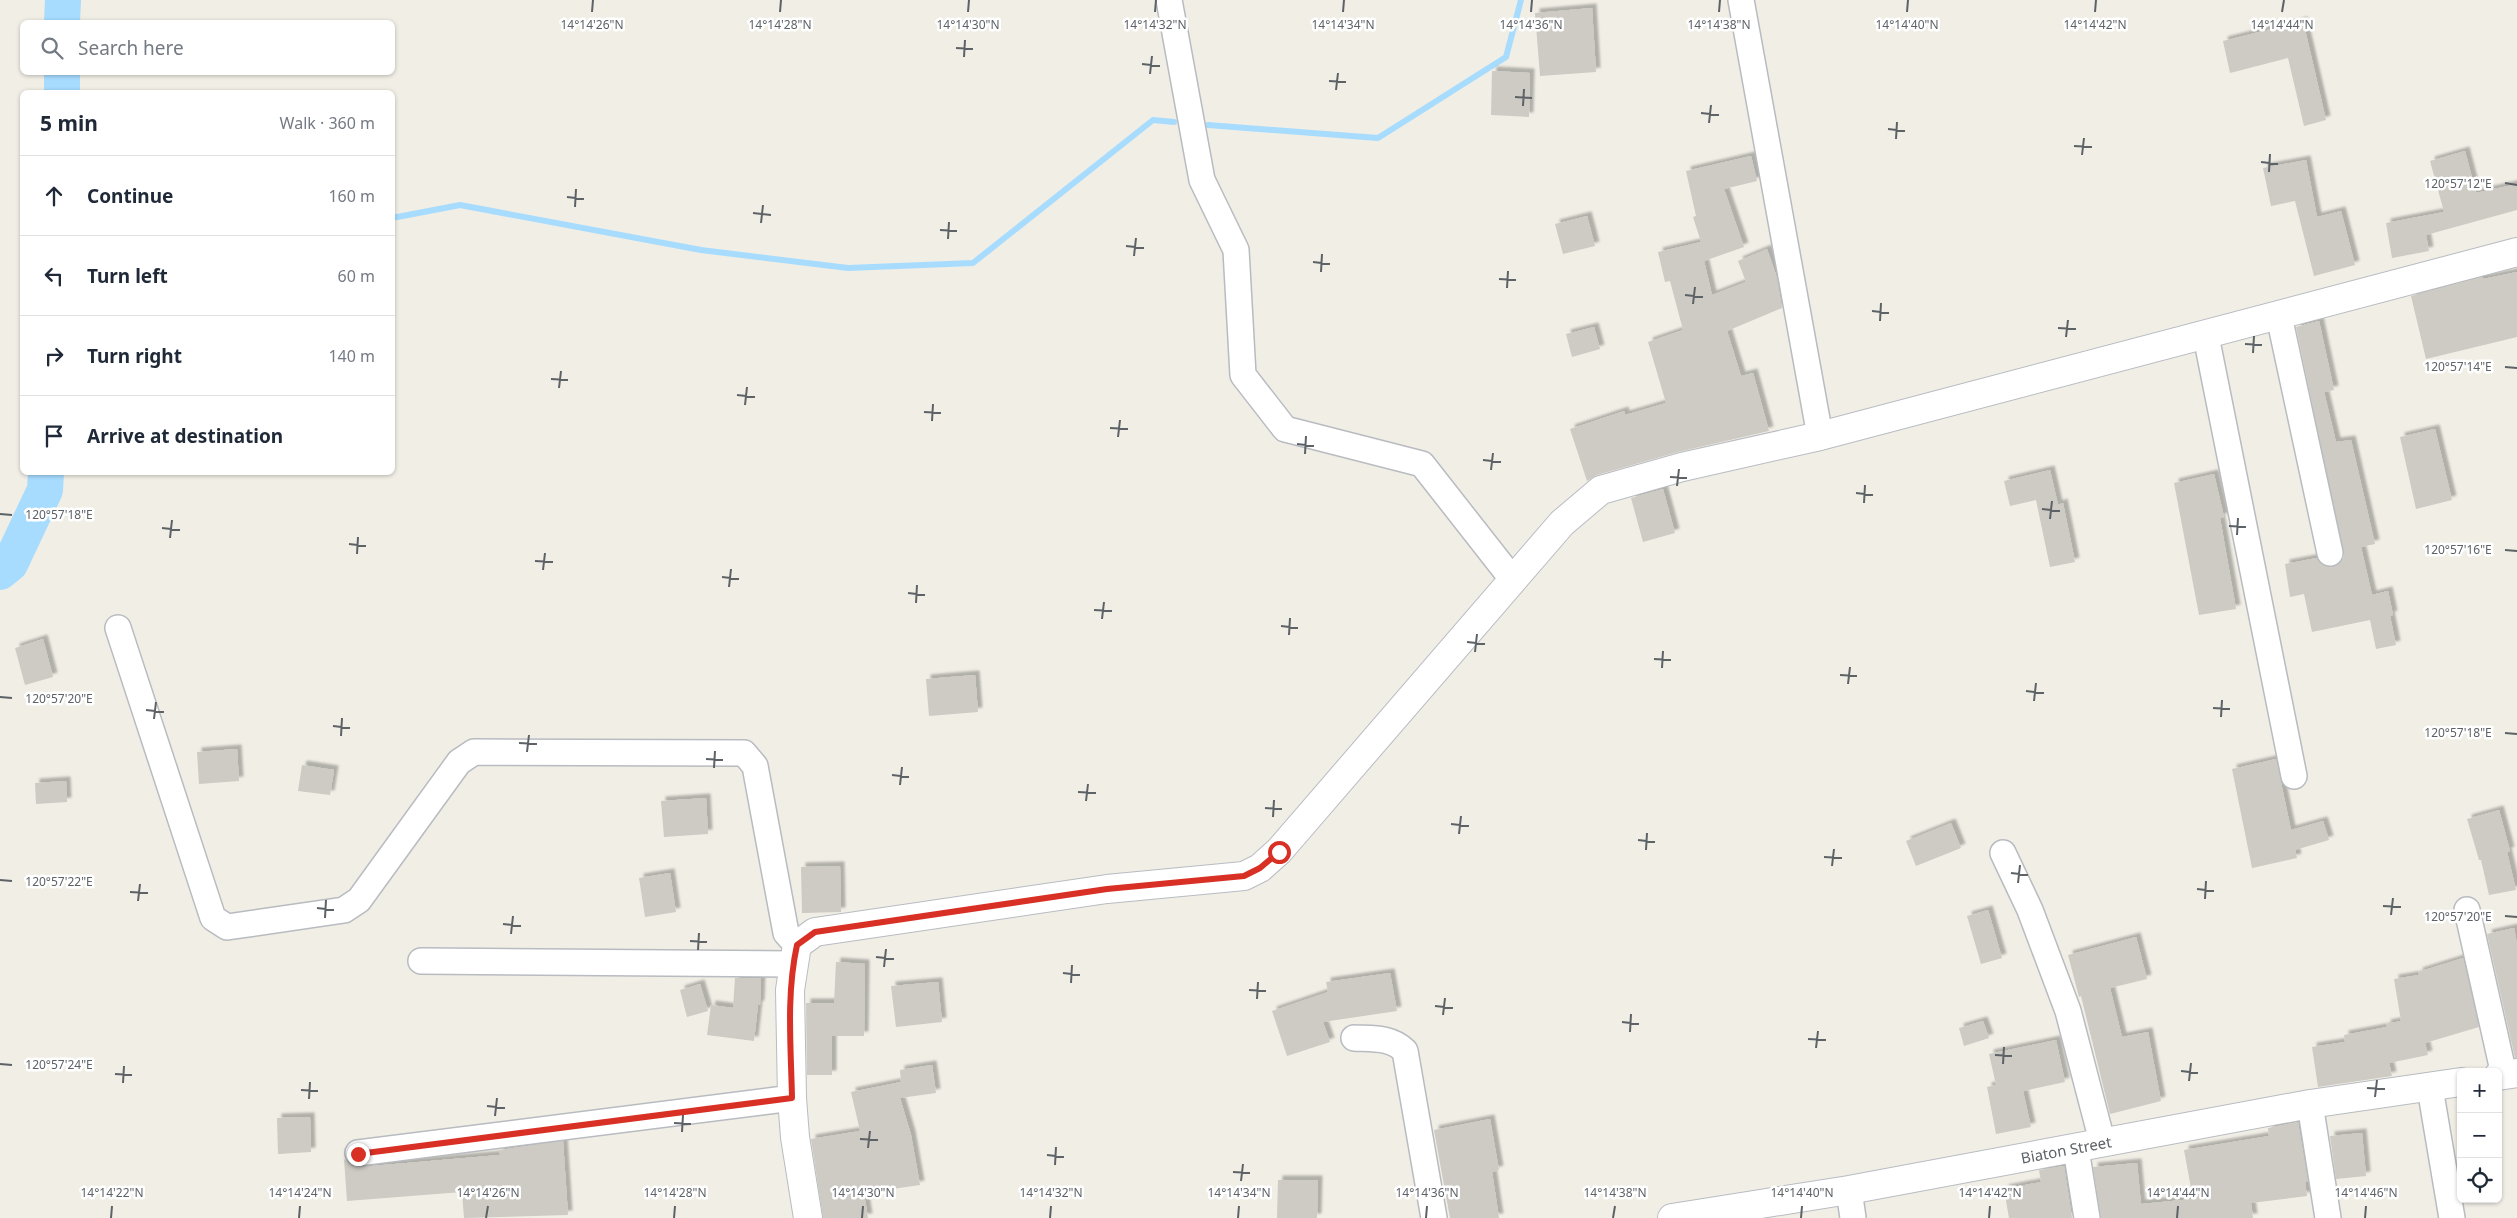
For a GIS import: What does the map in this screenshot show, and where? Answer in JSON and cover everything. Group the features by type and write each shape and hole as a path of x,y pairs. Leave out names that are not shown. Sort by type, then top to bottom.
{"street":[{"path":"1169,0 1202,180 1236,250 1243,375 1285,429 1422,464 1513,580"},
{"path":"1741,0 1820,436"},
{"path":"421,961 795,954 815,932 1107,889 1244,876 1279,852 1562,523 1602,490 1682,467 1820,436 2206,336 2517,252"},
{"path":"2279,316 2330,553"},
{"path":"2206,336 2294,776"},
{"path":"118,628 212,918 227,927 344,910 359,900 459,762 474,752 744,753 755,766 786,933 795,954 790,990 792,1098 795,1137 808,1218"},
{"path":"2004,854 2030,910 2068,1011 2102,1142"},
{"path":"2467,910 2506,1075"},
{"path":"1354,1038 1383,1040 1397,1044 1405,1051 1434,1218"},
{"name":"Biaton Street","path":"1672,1218 1849,1190 2310,1104 2457,1083"},
{"path":"2430,1088 2452,1218"},
{"path":"358,1154 792,1098"},
{"path":"2310,1104 2328,1218"},
{"path":"2076,1149 2087,1218"},
{"path":"1849,1190 1853,1218"}],"building":[{"path":"1592,8 1596,72 1540,76 1535,13"},
{"path":"2303,21 2326,120 2304,126 2288,58 2230,73 2223,41"},
{"path":"1492,71 1530,73 1529,117 1491,115"},
{"path":"2465,151 2476,193 2517,184 2517,210 2426,235 2429,251 2392,258 2386,223 2444,212 2430,161"},
{"path":"1751,156 1757,181 1724,189 1744,247 1704,261 1712,295 1746,282 1738,261 1767,249 1777,278 1782,308 1727,331 1741,376 1753,373 1769,431 1678,452 1597,475 1587,481 1570,429 1624,411 1625,415 1666,403 1648,342 1683,330 1670,281 1665,282 1658,252 1701,242 1693,217 1696,216 1686,171"},
{"path":"2306,160 2317,217 2341,211 2355,265 2314,276 2295,201 2271,206 2263,168"},
{"path":"1587,216 1595,246 1563,254 1555,224"},
{"path":"2517,272 2517,337 2426,359 2411,296 2482,277 2483,279"},
{"path":"2319,321 2334,390 2324,392 2336,442 2351,440 2375,544 2361,547 2372,595 2388,591 2393,615 2390,616 2396,645 2376,649 2370,620 2312,632 2304,594 2290,597 2285,564 2317,558 2325,566 2333,567 2340,563 2344,557 2296,327"},
{"path":"1594,327 1600,349 1572,357 1566,334"},
{"path":"2435,429 2452,500 2416,509 2400,437"},
{"path":"2050,470 2058,505 2063,503 2075,562 2050,567 2036,500 2010,506 2004,481"},
{"path":"2214,474 2224,517 2220,518 2236,609 2199,615 2174,483"},
{"path":"1663,489 1675,533 1643,542 1631,498"},
{"path":"43,639 53,677 25,685 15,648"},
{"path":"975,675 978,712 929,716 926,679"},
{"path":"237,749 239,781 199,784 197,752"},
{"path":"2276,759 2291,830 2323,821 2329,840 2295,850 2297,858 2252,868 2232,769"},
{"path":"302,765 334,770 330,795 298,791"},
{"path":"66,781 67,802 36,804 35,783"},
{"path":"706,798 708,834 664,837 661,801"},
{"path":"2499,810 2510,851 2507,852 2516,890 2489,895 2481,860 2479,860 2467,819"},
{"path":"1951,823 1961,848 1916,866 1906,841"},
{"path":"840,866 841,912 802,913 801,867"},
{"path":"670,873 676,912 645,917 639,878"},
{"path":"1988,910 2002,958 1981,964 1967,916"},
{"path":"2514,928 2517,944 2517,1058 2515,1058 2487,934"},
{"path":"2136,937 2147,979 2110,988 2122,1037 2148,1032 2161,1101 2110,1114 2081,996 2079,997 2068,955"},
{"path":"2463,958 2479,1027 2425,1043 2428,1055 2389,1063 2392,1076 2318,1087 2312,1047 2345,1042 2344,1035 2387,1027 2386,1024 2401,1021 2394,979 2419,975 2418,972"},
{"path":"836,962 865,964 864,1036 832,1036 832,1075 807,1075 806,1003 834,1003"},
{"path":"1390,973 1397,1011 1323,1022 1330,1042 1287,1056 1272,1011 1328,992 1326,982"},
{"path":"735,978 761,978 760,1005 758,1005 754,1041 707,1035 711,1005 733,1008"},
{"path":"938,982 942,1022 896,1027 891,986"},
{"path":"700,984 708,1011 687,1017 680,990"},
{"path":"1983,1021 1989,1038 1964,1046 1959,1028"},
{"path":"2056,1040 2065,1082 2023,1091 2031,1127 1996,1134 1987,1087 1996,1085 1989,1054"},
{"path":"932,1065 936,1093 900,1098 911,1135 920,1185 864,1193 868,1218 823,1218 811,1139 860,1131 851,1092 901,1082 900,1070"},
{"path":"310,1117 311,1152 278,1154 277,1118"},
{"path":"1490,1119 1499,1170 1492,1172 1499,1218 1450,1218 1434,1130"},
{"path":"2298,1122 2308,1182 2305,1182 2307,1196 2251,1203 2253,1218 2101,1218 2093,1167 2137,1163 2141,1204 2193,1199 2184,1150 2269,1136 2268,1128"},
{"path":"2362,1133 2366,1176 2336,1179 2330,1136"},
{"path":"563,1141 568,1215 464,1218 462,1192 347,1201 344,1159 352,1166 360,1167 500,1155 499,1150"},
{"path":"2064,1166 2072,1218 2009,1218 2004,1189 2041,1182 2039,1170"},
{"path":"1278,1180 1318,1180 1317,1218 1277,1218"}],"waterway":[{"path":"62,20 63,0"},
{"path":"1208,125 1378,138 1506,57 1521,0"},
{"path":"62,75 62,90"},
{"path":"395,217 460,205 701,250 848,268 973,263 1153,120 1174,122"},
{"path":"0,572 10,564 45,490 46,475"}],"route":[{"path":"358,1154 792,1098 790,990 793,964 797,945 815,932 1107,889 1244,876 1260,868 1279,852"}]}
